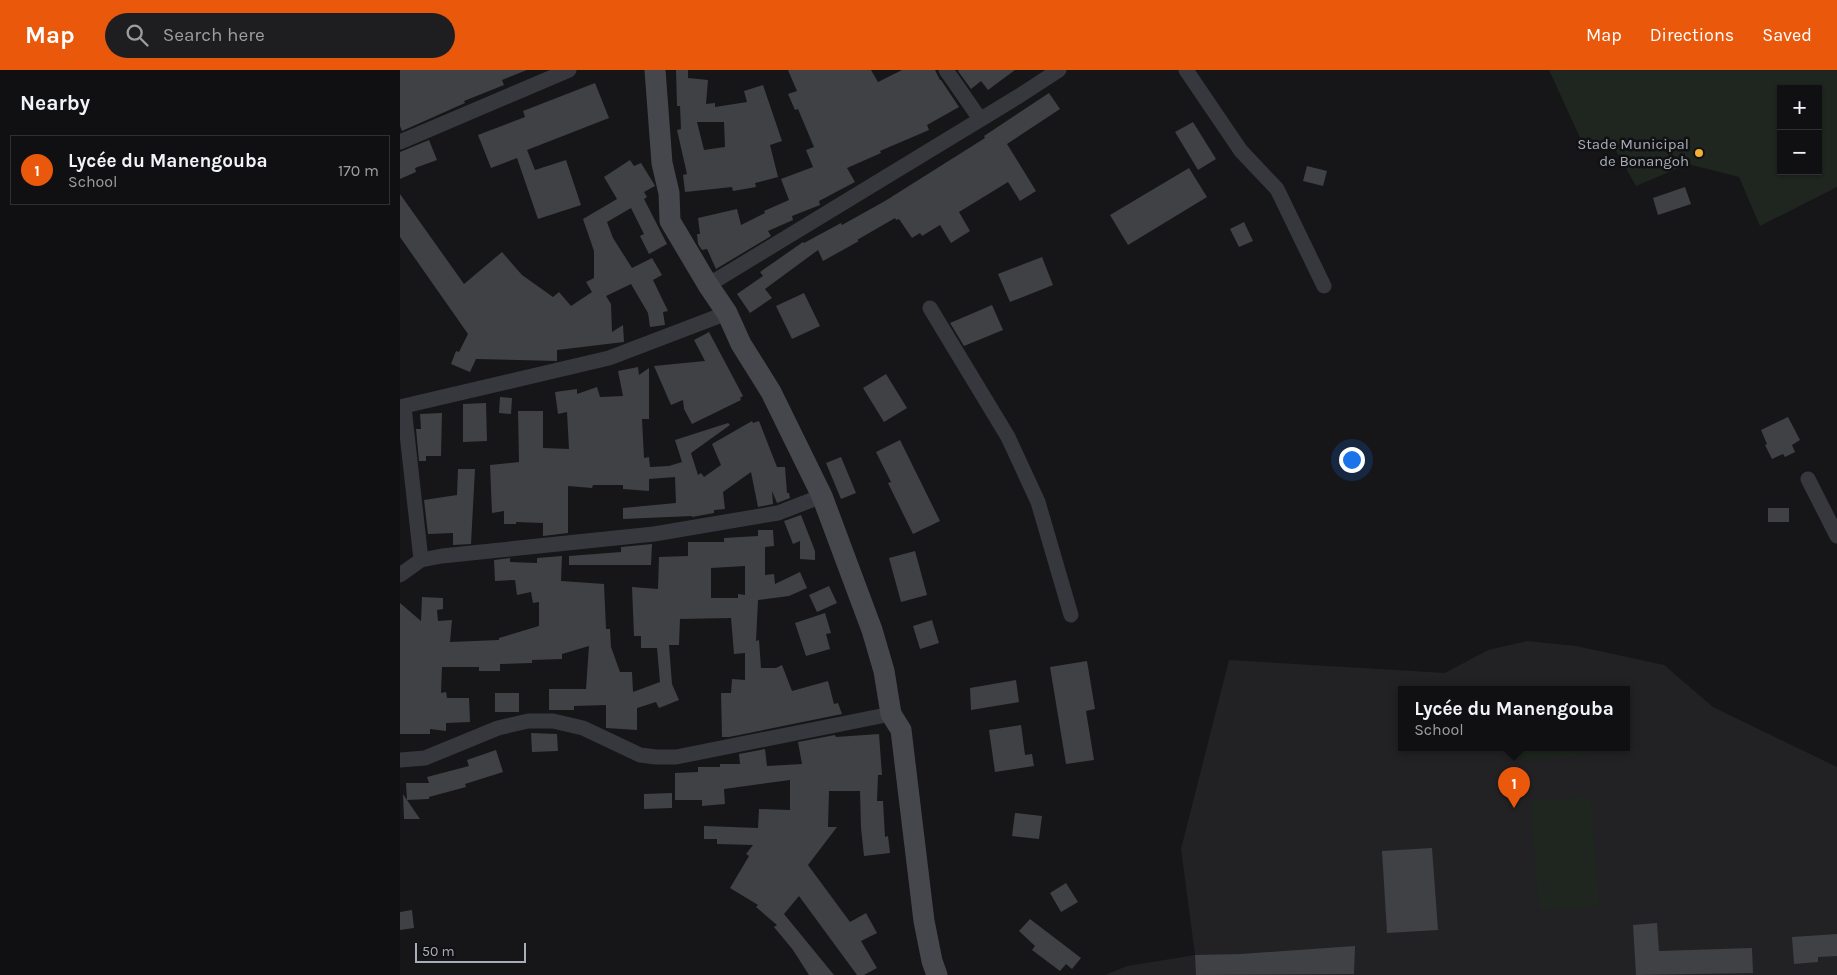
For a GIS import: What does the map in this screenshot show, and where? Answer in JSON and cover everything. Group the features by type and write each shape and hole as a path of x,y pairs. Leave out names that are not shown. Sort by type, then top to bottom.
{"street":[{"path":"400,142 569,70"},
{"path":"655,70 662,163 668,193 670,221 708,285 727,312 741,344 772,392 822,496 872,630 884,671 891,714 901,730 924,920 932,961 937,975"},
{"path":"946,70 980,119"},
{"path":"708,285 1057,70"},
{"path":"1186,70 1241,151 1277,189 1324,286"},
{"path":"930,308 1008,437 1038,502 1071,615"},
{"path":"421,560 402,407 609,358 657,341 727,312"},
{"path":"1808,479 1837,536"},
{"path":"400,575 421,560 510,548 664,532 778,513 822,496"},
{"path":"400,760 425,758 498,728 528,722 553,721 576,726 640,755 676,757 891,714"}],"shaded area":[{"name":"Stade Municipal de Bonangoh","path":"1549,70 1837,70 1837,187 1760,226 1739,177 1688,164 1636,186 1611,142 1582,142"},
{"path":"1527,641 1576,646 1664,665 1713,707 1837,767 1837,975 1105,975 1127,966 1195,955 1181,849 1229,660 1445,673 1488,650"},
{"path":"1518,751 1590,751 1590,755 1519,761"},
{"path":"1591,797 1599,906 1539,910 1530,801"}],"building":[{"path":"400,70 527,70 502,80 504,85 464,101 465,103 402,131 400,126"},
{"path":"676,70 688,70 688,78 708,80 706,104 715,103 715,107 747,102 744,91 763,85 782,141 770,145 778,177 755,183 756,187 733,191 732,187 685,192 683,175 687,174 677,130 681,129 680,106 677,106","holes":["697,122 724,122 725,147 704,150"]},
{"path":"788,70 871,70 878,82 902,70 935,70 959,107 927,125 929,130 880,151 881,153 847,168 855,182 819,201 820,205 792,216 793,220 768,231 771,236 716,269 707,249 702,250 698,244 697,234 700,234 698,218 737,209 741,225 765,213 764,211 789,200 781,179 813,167 806,150 814,147 798,109 795,110 788,94 797,91"},
{"path":"959,70 1015,70 988,90 981,81 971,89"},
{"path":"595,83 609,118 527,150 535,170 566,160 581,205 538,219 517,158 491,168 478,135 525,117 523,111"},
{"path":"1049,93 1060,109 1007,144 1036,191 1020,201 1008,182 959,212 970,231 951,243 940,225 922,236 920,233 912,238 899,219 896,220 895,218 823,261 818,250 765,289 772,298 750,313 737,294 763,276 760,272 803,242 841,223 842,225 885,201 985,138 984,136"},
{"path":"1193,122 1216,159 1198,170 1175,132"},
{"path":"429,140 437,160 415,168 416,172 400,179 400,152"},
{"path":"630,160 634,166 641,163 655,186 644,192 647,197 644,199 667,244 649,254 640,236 644,234 631,208 607,222 613,238 632,268 652,258 662,275 653,280 668,311 663,312 665,325 650,327 648,313 631,284 606,296 611,304 612,332 623,325 624,342 557,350 557,361 476,359 470,372 451,364 456,351 459,352 468,334 400,237 400,194 464,284 502,252 522,275 553,297 559,292 571,306 592,292 586,282 594,278 594,251 583,219 617,199 604,177"},
{"path":"1307,166 1327,171 1323,186 1303,181"},
{"path":"1189,168 1207,197 1128,245 1110,215"},
{"path":"1685,187 1691,204 1658,215 1653,198"},
{"path":"1244,222 1253,241 1239,247 1230,229"},
{"path":"1042,257 1053,285 1010,302 998,274"},
{"path":"804,293 820,326 792,339 776,306"},
{"path":"992,305 1003,330 964,346 950,323"},
{"path":"709,332 743,396 740,398 741,400 692,424 684,409 683,400 671,405 654,366 705,361 694,340"},
{"path":"638,367 639,375 649,368 649,419 642,419 644,458 649,457 650,467 669,466 682,462 675,440 728,423 730,425 691,453 698,475 701,473 704,477 721,465 712,444 752,421 753,423 759,421 777,467 785,467 787,493 789,493 790,498 777,503 772,491 773,504 758,507 751,472 723,492 725,509 714,510 714,513 692,517 623,519 623,508 676,503 675,477 649,479 649,491 623,489 623,485 593,485 592,488 568,486 568,533 543,536 543,523 516,522 516,524 504,524 504,511 492,513 490,465 519,462 518,411 543,411 543,448 569,449 567,412 558,414 555,392 577,389 577,394 597,387 600,397 623,396 618,371"},
{"path":"886,374 907,408 884,422 863,388"},
{"path":"500,397 512,398 511,414 499,413"},
{"path":"486,403 487,441 463,442 463,404"},
{"path":"442,413 441,456 426,456 426,461 419,461 416,429 421,429 420,414"},
{"path":"1788,417 1800,440 1792,445 1795,452 1785,457 1783,454 1772,459 1765,445 1767,444 1761,430"},
{"path":"900,440 940,521 913,534 888,483 891,482 876,452"},
{"path":"841,457 856,493 841,499 826,463"},
{"path":"458,469 475,469 471,544 453,545 453,533 428,534 424,500 457,495"},
{"path":"1768,508 1789,508 1789,522 1768,522"},
{"path":"801,515 815,551 815,560 800,559 800,541 793,544 784,521"},
{"path":"758,530 773,530 774,546 765,547 765,575 774,574 775,584 800,572 807,588 789,596 758,600 756,641 759,640 761,668 776,668 782,665 792,691 828,681 834,704 838,703 842,714 722,737 721,693 731,693 732,679 745,680 745,653 734,654 731,618 680,619 679,645 669,645 672,684 679,700 659,708 656,702 637,708 637,730 606,728 606,705 574,706 574,710 549,710 549,689 586,689 589,646 562,654 562,659 532,660 532,663 500,664 500,671 479,671 479,667 442,667 441,693 446,692 447,698 469,698 470,722 446,723 446,731 430,729 430,734 400,734 400,603 421,621 422,597 443,598 443,609 437,610 438,621 452,620 450,642 499,640 499,638 539,626 539,602 533,603 531,592 517,595 515,580 495,581 494,560 510,558 510,562 537,563 537,558 562,556 561,581 604,584 606,629 610,629 611,647 620,672 632,672 633,692 660,682 657,648 641,648 641,636 634,636 632,587 658,589 659,557 688,556 688,542 724,542 724,538 758,536","holes":["745,566 745,595 738,594 738,598 711,598 711,568"]},
{"path":"652,544 651,565 569,565 569,556 621,552 621,547"},
{"path":"915,551 927,595 901,602 889,558"},
{"path":"829,586 837,603 817,612 809,595"},
{"path":"825,613 831,633 826,634 830,649 806,656 795,623"},
{"path":"932,620 939,643 920,649 913,626"},
{"path":"1087,661 1095,709 1086,711 1094,760 1066,764 1050,667"},
{"path":"1016,680 1019,702 971,710 970,688"},
{"path":"495,693 519,693 519,712 495,712"},
{"path":"1021,725 1025,755 1032,754 1034,766 995,772 989,730"},
{"path":"531,733 557,734 558,751 532,752"},
{"path":"879,734 882,775 878,775 877,801 883,801 885,837 888,836 890,853 864,856 860,791 829,791 828,827 837,827 808,865 850,922 866,913 877,933 861,941 877,968 864,975 857,975 799,896 784,914 834,975 809,975 793,950 774,927 777,925 756,907 758,905 730,888 749,856 746,854 753,845 717,844 717,839 704,839 704,826 758,828 759,809 790,810 790,780 724,789 725,804 702,806 702,800 675,800 675,773 698,772 698,767 720,767 720,764 740,764 739,754 765,749 767,766 802,764 798,742 835,735 836,737"},
{"path":"496,750 503,772 465,784 466,787 429,797 429,799 407,800 406,783 429,783 427,777 469,766 467,760"},
{"path":"672,793 672,808 644,809 644,794"},
{"path":"403,794 420,819 404,819"},
{"path":"1015,813 1042,816 1039,839 1012,836"},
{"path":"1432,848 1438,930 1387,933 1382,851"},
{"path":"1066,883 1078,902 1061,912 1050,893"},
{"path":"412,910 414,928 400,930 400,912"},
{"path":"1030,919 1081,958 1072,969 1066,964 1060,971 1032,950 1035,946 1019,931"},
{"path":"1657,923 1659,951 1752,948 1753,973 1636,975 1633,925"},
{"path":"1837,934 1837,956 1818,957 1818,962 1794,964 1792,937"},
{"path":"1355,946 1354,974 1196,975 1195,955 1241,954"}],"place":[{"name":"Stade Municipal de Bonangoh","path":"1699,153"},
{"name":"Lycée du Manengouba","path":"1514,808"}]}
